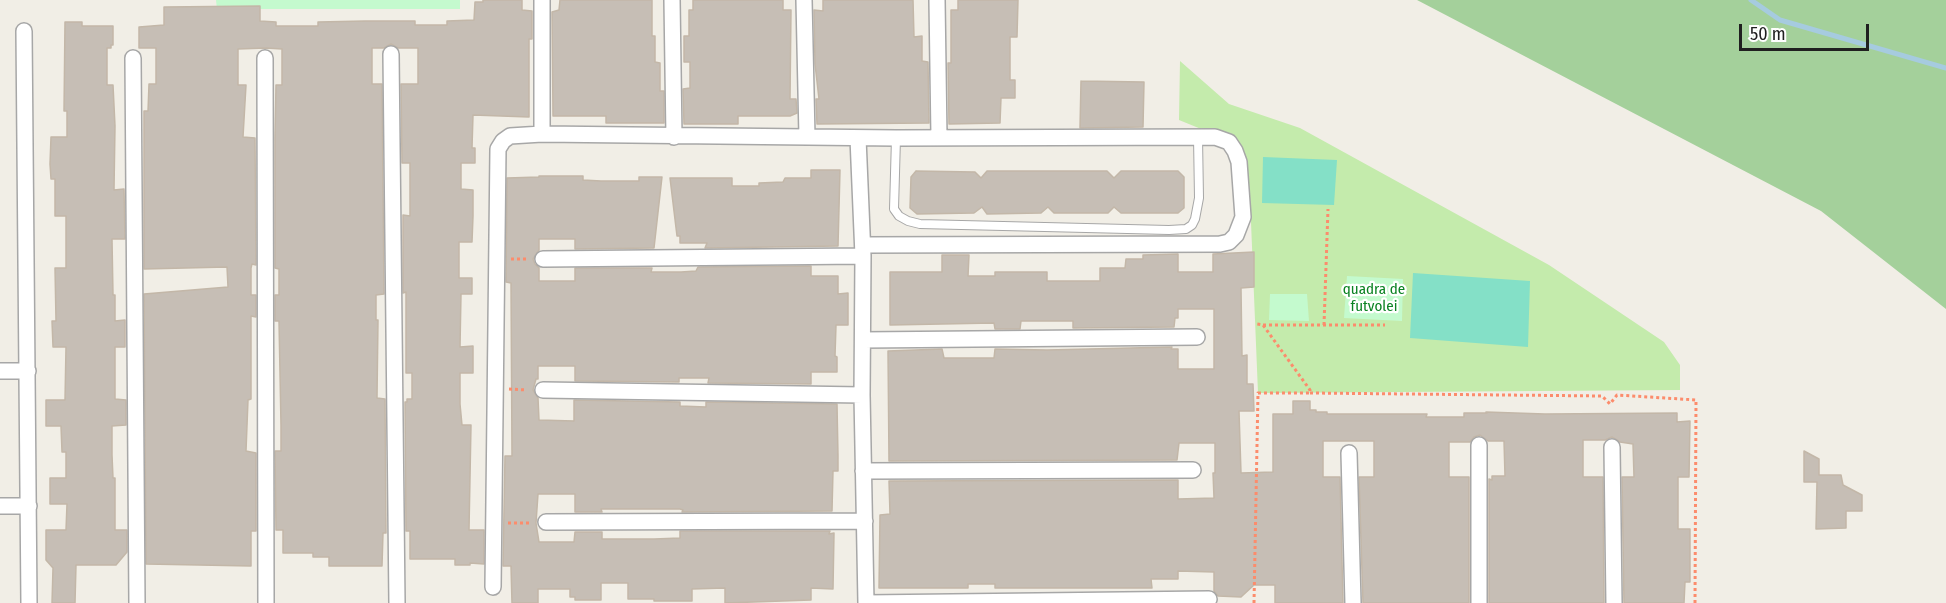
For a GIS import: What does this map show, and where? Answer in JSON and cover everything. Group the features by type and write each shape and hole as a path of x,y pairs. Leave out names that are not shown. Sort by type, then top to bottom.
{"street":[{"path":"542,0 542,134"},
{"path":"672,0 674,136"},
{"path":"804,0 807,137"},
{"path":"937,0 939,137"},
{"path":"24,31 29,603"},
{"path":"391,54 397,603"},
{"path":"134,58 137,603"},
{"path":"265,58 266,603"},
{"path":"493,587 498,149 510,136 542,134 858,138 1215,137 1229,142 1235,151 1242,178 1243,217 1236,235 1229,242 1214,244 543,259"},
{"path":"858,138 863,251 862,395 866,603 1209,599"},
{"path":"863,340 1197,337"},
{"path":"0,371 28,371"},
{"path":"543,390 862,395"},
{"path":"1479,445 1479,603"},
{"path":"1612,447 1614,603"},
{"path":"1349,453 1353,603"},
{"path":"863,471 1192,470"},
{"path":"0,506 29,506"},
{"path":"546,522 865,521"}],"lane":[{"path":"896,138 894,209 899,216 908,221 920,224 1169,230 1186,229 1195,219 1199,198 1198,137"}],"path":[{"path":"1324,325 1328,209"},
{"path":"497,260 543,259"},
{"path":"1257,324 1385,325"},
{"path":"1263,325 1310,393"},
{"path":"495,389 543,390"},
{"path":"1254,603 1258,393 1602,396 1610,404 1617,394 1696,400 1695,603"},
{"path":"494,524 546,522"}],"green space":[{"path":"216,0 460,0 460,9 217,9"},
{"path":"1417,0 1946,0 1946,309 1821,211"},
{"path":"1180,61 1229,104 1300,128 1549,265 1664,342 1680,365 1680,390 1258,393 1250,198 1233,136 1206,131 1179,120"},
{"path":"1263,157 1337,160 1334,205 1262,203"},
{"path":"1413,273 1530,281 1528,347 1410,338"},
{"name":"quadra de futvolei","path":"1347,276 1403,279 1402,321 1344,318"},
{"path":"1270,294 1307,294 1309,321 1269,320"}],"building":[{"path":"483,0 522,0 522,10 532,11 532,39 529,39 529,117 473,115 472,148 475,148 475,163 461,163 461,189 473,190 473,216 472,242 459,242 459,278 472,278 472,294 461,294 460,347 473,346 473,373 460,373 460,404 462,425 471,425 469,530 484,530 484,564 455,565 455,559 410,559 410,531 406,531 405,402 407,399 412,399 412,373 406,373 403,215 410,216 410,163 402,163 401,84 418,84 418,48 398,48 391,44 384,48 372,48 372,84 382,84 384,294 376,295 376,320 378,320 377,398 385,399 386,533 383,533 382,566 329,566 329,557 313,557 313,553 283,553 283,530 276,530 275,451 281,451 281,426 279,321 275,321 275,295 279,295 279,269 275,268 275,137 276,85 282,85 282,49 266,48 238,49 238,85 246,85 243,137 255,138 256,265 252,264 251,268 251,295 256,295 256,317 251,316 251,399 248,400 246,451 256,453 256,531 251,531 251,566 146,564 144,294 228,287 227,267 144,269 144,111 148,111 149,84 156,84 156,48 139,48 139,27 164,25 164,7 260,6 260,21 276,22 276,26 318,26 318,22 365,21 415,21 415,25 447,25 447,21 474,20 475,2 483,2"},
{"path":"560,0 652,0 652,36 655,36 655,62 660,63 660,91 664,91 664,123 606,123 606,116 553,116 552,12 559,10"},
{"path":"693,0 783,0 783,10 791,10 790,99 796,99 797,113 790,116 738,116 738,124 684,124 683,89 690,88 690,62 684,62 684,36 689,36 689,10 693,10"},
{"path":"823,0 913,0 914,37 922,36 922,61 928,62 929,123 817,124 816,99 819,99 815,64 814,10 823,11"},
{"path":"958,0 1018,0 1017,37 1010,37 1010,80 1015,80 1015,98 1001,98 1000,123 949,124 948,63 951,63 951,10 958,10"},
{"path":"65,22 82,22 82,26 113,26 113,45 107,48 107,85 113,85 114,190 124,189 125,239 112,239 115,321 125,320 125,347 115,347 115,399 126,400 126,425 112,426 112,455 113,478 115,478 115,530 127,530 127,552 116,565 76,565 75,603 52,603 53,568 46,560 46,530 66,530 67,504 50,504 50,478 66,478 66,452 62,452 61,426 46,426 46,400 65,400 66,347 53,347 52,321 56,321 55,268 66,268 66,216 55,216 55,179 51,179 50,164 51,137 67,137 67,111 64,111"},
{"path":"1081,81 1144,82 1143,127 1080,128"},
{"path":"811,170 840,170 838,246 705,248 707,243 680,243 680,236 677,236 670,178 732,178 732,186 759,186 759,183 783,182 785,178 811,178"},
{"path":"916,171 975,172 981,178 987,171 1107,171 1114,178 1121,171 1178,171 1184,177 1184,208 1178,213 1121,213 1114,207 1108,213 1054,213 1048,207 1041,213 987,214 982,207 974,213 917,214 910,208 911,177"},
{"path":"583,176 583,180 601,181 639,181 639,177 662,177 654,248 575,249 575,239 539,239 539,250 533,259 539,268 539,281 575,281 575,268 652,268 651,272 681,272 696,271 698,267 811,266 811,276 838,276 838,294 848,293 848,325 836,325 837,372 811,372 811,384 708,383 709,378 679,378 679,382 575,381 575,366 538,366 538,379 536,379 533,390 538,398 539,420 574,421 574,400 680,402 680,406 706,407 706,402 837,404 838,456 838,471 833,471 832,511 682,512 683,510 680,509 601,509 602,512 575,512 575,494 538,494 536,523 539,542 574,542 575,532 602,532 602,539 654,539 680,538 680,531 830,531 829,534 834,533 833,589 811,588 811,600 725,603 725,588 692,589 692,601 654,601 654,599 628,599 628,583 601,583 601,600 575,600 575,597 570,597 570,589 538,589 538,603 512,603 511,566 503,566 505,456 512,456 511,283 506,282 507,178"},
{"path":"1254,252 1254,287 1241,288 1242,356 1247,355 1247,384 1253,384 1254,411 1239,411 1241,473 1273,472 1273,414 1293,414 1293,401 1310,401 1310,410 1327,412 1327,414 1427,414 1426,417 1464,417 1464,413 1486,412 1677,413 1677,422 1690,421 1689,477 1678,477 1678,529 1690,529 1690,582 1685,582 1684,603 1624,603 1622,477 1634,477 1633,444 1620,442 1612,437 1605,440 1583,440 1583,477 1603,477 1604,603 1489,603 1489,479 1492,480 1492,476 1505,476 1504,441 1488,441 1480,435 1474,437 1470,442 1449,442 1449,477 1469,477 1469,603 1363,603 1359,477 1374,477 1374,441 1323,441 1323,477 1340,477 1343,603 1275,603 1275,585 1254,585 1241,597 1218,596 1214,591 1214,572 1178,571 1178,579 1151,579 1152,588 995,588 995,584 968,584 968,588 879,588 880,515 890,514 889,481 1178,480 1178,499 1214,498 1213,473 1215,473 1215,443 1179,443 1177,460 889,461 888,351 942,349 944,358 994,358 995,349 1172,347 1171,349 1178,349 1178,369 1214,369 1214,309 1178,309 1178,318 1175,318 1174,327 1073,328 1073,321 1021,321 1020,329 995,329 994,323 890,325 890,272 942,272 942,255 969,255 968,276 995,276 995,272 1047,272 1047,281 1100,281 1100,268 1125,268 1126,259 1143,259 1143,255 1178,254 1178,272 1213,272 1213,254"},
{"path":"1804,451 1819,459 1819,475 1841,475 1843,485 1862,495 1862,511 1846,511 1846,528 1816,529 1817,482 1804,482"}],"waterway":[{"path":"1751,0 1780,20 1946,68"}]}
